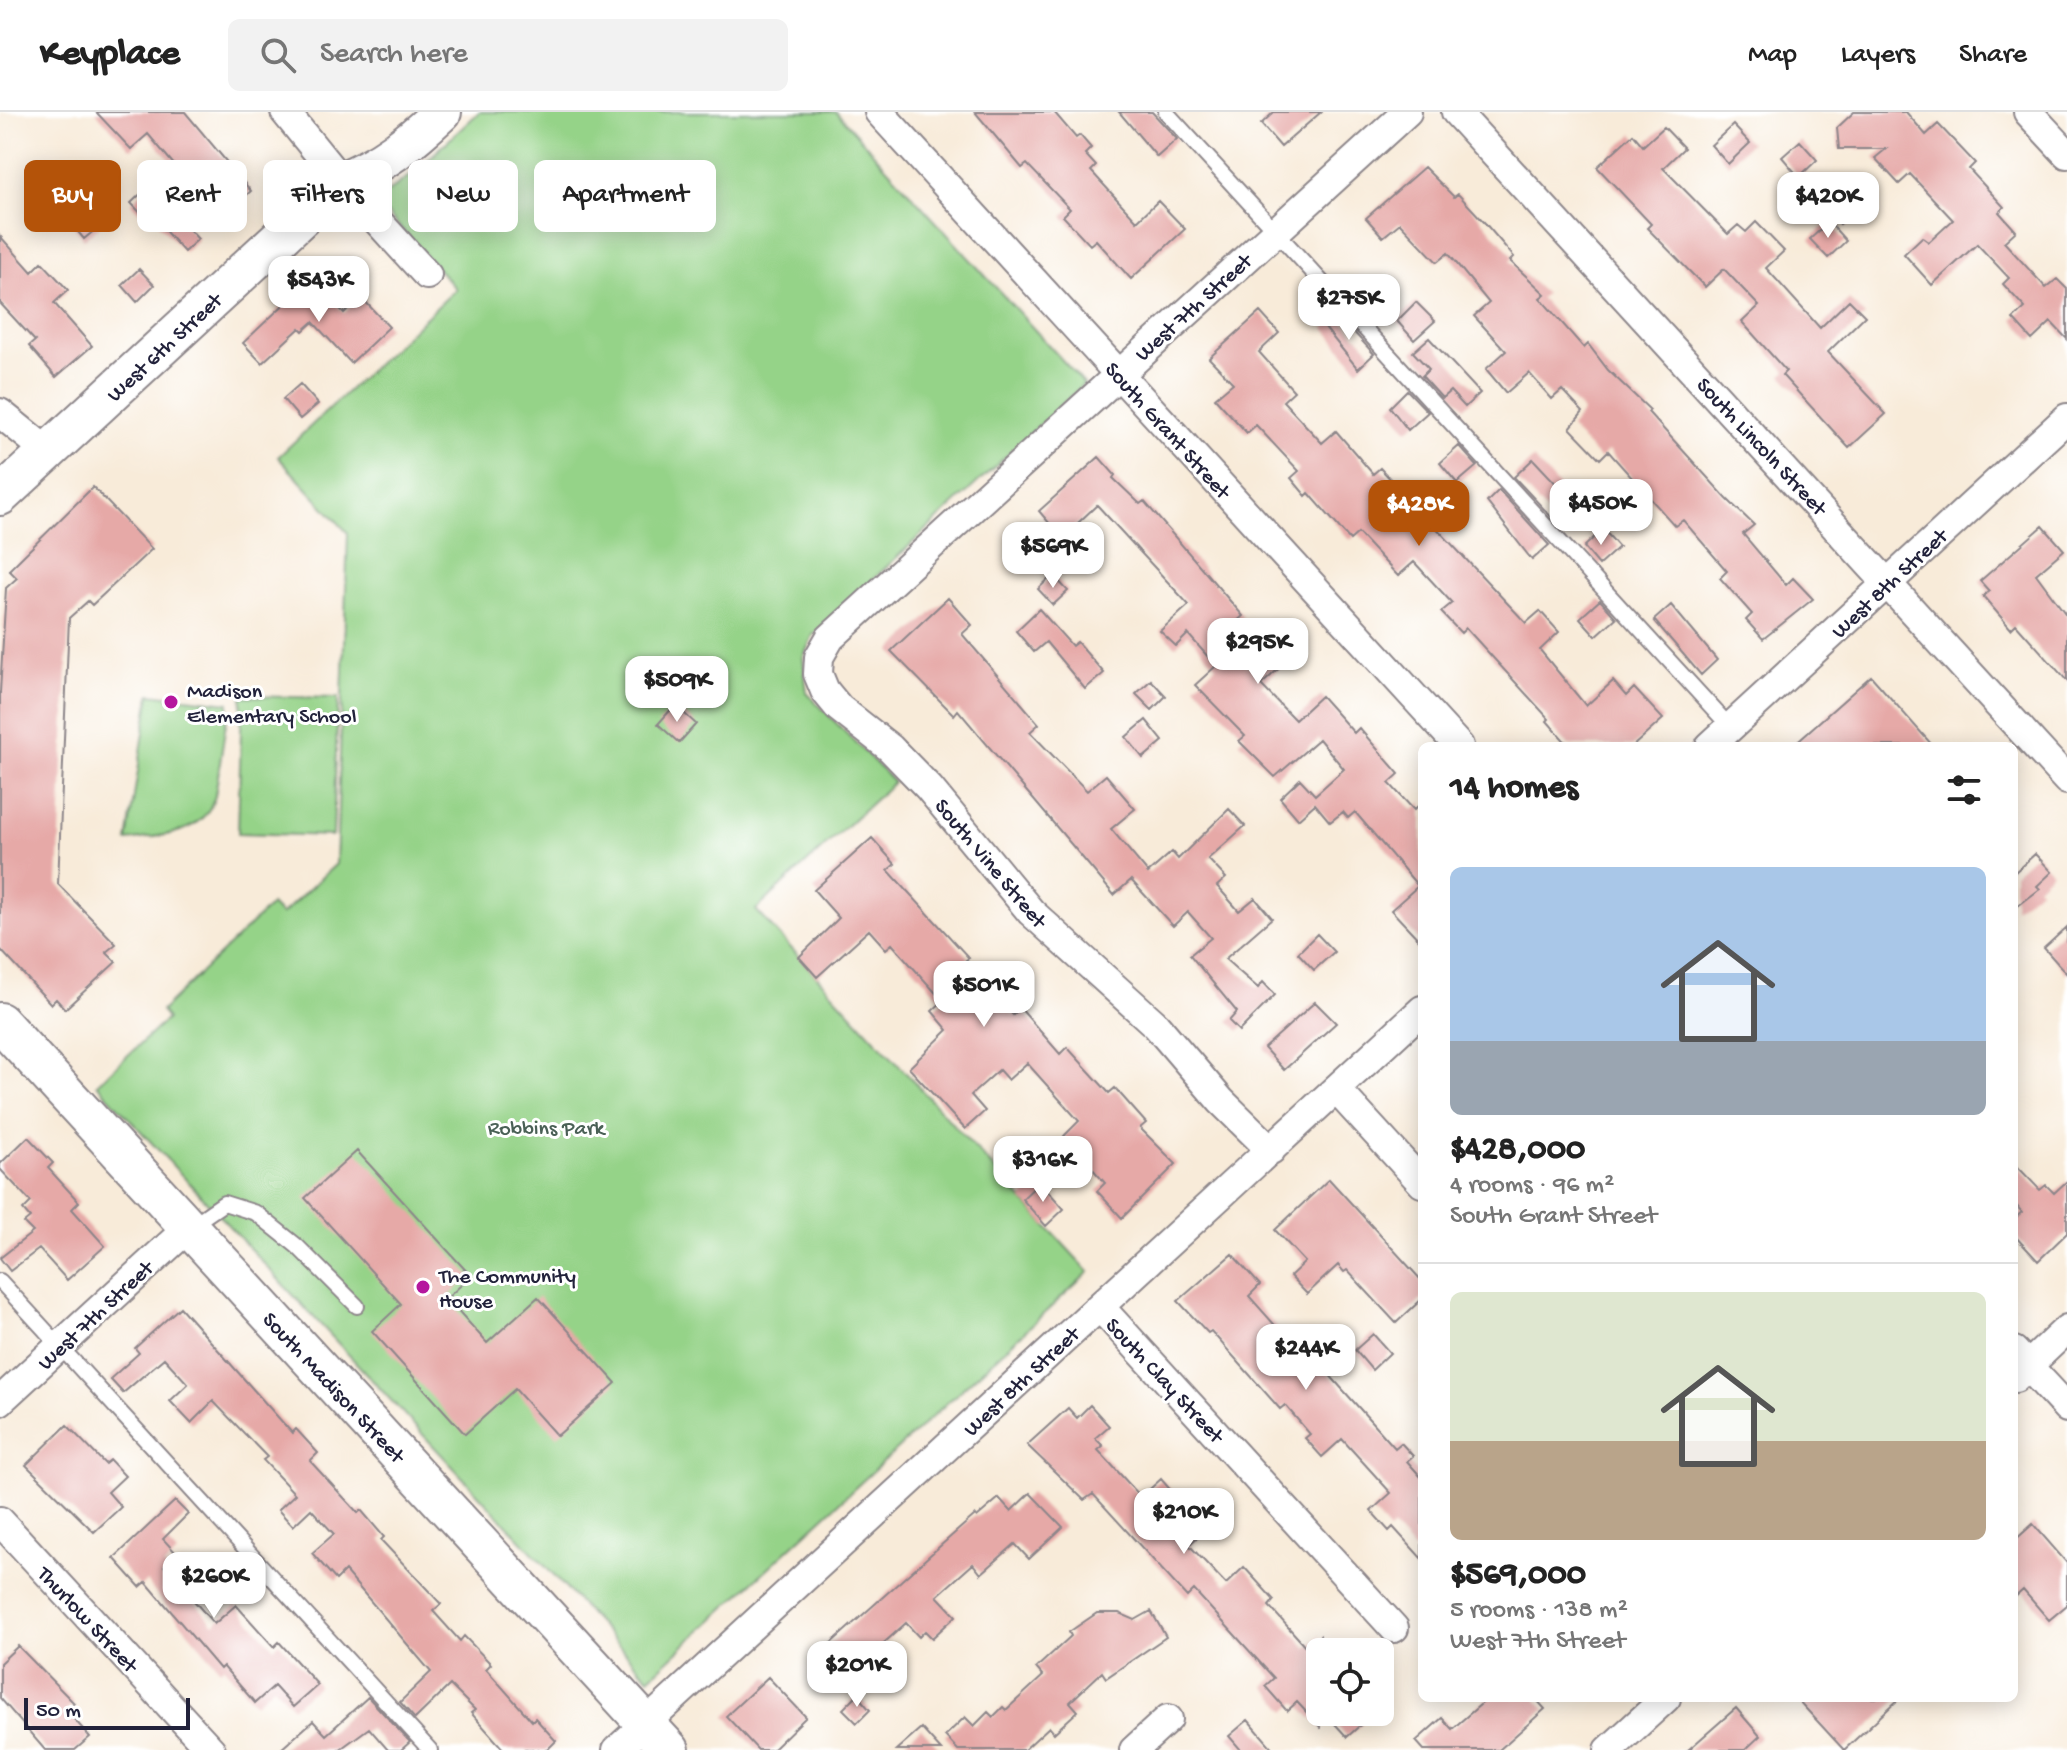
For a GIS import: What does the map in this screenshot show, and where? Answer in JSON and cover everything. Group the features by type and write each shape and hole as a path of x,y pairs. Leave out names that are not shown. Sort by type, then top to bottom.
{"street":[{"path":"285,112 324,160"},
{"name":"West 6th Street","path":"387,160 442,112"},
{"name":"South Grant Street","path":"879,112 1455,742"},
{"name":"West 7th Street","path":"818,674 819,657 830,638 1407,112"},
{"name":"South Lincoln Street","path":"1456,112 2067,780"},
{"path":"2028,112 2067,154"},
{"name":"West 6th Street","path":"0,496 286,232"},
{"path":"388,232 427,275"},
{"path":"0,413 48,452"},
{"name":"West 8th Street","path":"1720,736 2067,418"},
{"name":"South Vine Street","path":"818,674 825,691 839,708 890,748 929,788 1031,912 1156,1025 1221,1101 1271,1150"},
{"name":"West 8th Street","path":"617,1750 658,1737 1100,1307 1418,1014"},
{"name":"South Madison Street","path":"0,1022 658,1737"},
{"path":"1336,1089 1418,1179"},
{"name":"West 7th Street","path":"0,1401 189,1227"},
{"name":"South Clay Street","path":"1100,1307 1394,1628"},
{"path":"2067,1329 2019,1365 2067,1408"},
{"name":"Thurlow Street","path":"0,1521 211,1750"},
{"path":"1609,1750 1662,1702"},
{"path":"1134,1750 1168,1719"}],"lane":[{"path":"1166,112 1275,231 1720,736"},
{"path":"189,1227 224,1203 256,1213 297,1246 357,1306"},
{"path":"0,1281 430,1750"}],"green space":[{"name":"Robbins Park","path":"479,112 836,112 1084,384 813,635 803,658 807,693 894,782 756,910 1089,1272 649,1678 97,1084 167,1019 161,1011 271,905 281,915 336,864 348,533 278,457 456,289 392,219 392,189 408,177 408,232 518,232 518,160 428,160"},
{"path":"150,694 229,703 215,796 201,819 191,826 167,835 127,841"},
{"path":"242,696 338,698 333,836 238,833"}],"building":[{"path":"96,112 185,112 225,160 170,160 148,134 131,149"},
{"path":"975,112 1054,112 1076,138 1080,135 1091,148 1085,154 1096,166 1091,171 1137,221 1158,201 1185,229 1131,279 1096,240 1090,245 1063,216 1070,209 1027,164 1022,168"},
{"path":"1119,112 1152,112 1177,139 1157,157"},
{"path":"1274,112 1321,112 1281,147 1261,124"},
{"path":"1854,112 1906,112 1926,135 1938,124 1975,163 1969,169 2004,207 1999,212 2016,231 2004,242 2046,288 2057,279 2067,289 2067,339 2051,322 2032,340 2013,319 2025,308 2003,284 2009,278 1977,244 1932,285 1904,254 1922,237 1929,242 1953,220 1910,174 1899,184 1875,158 1886,149 1839,149 1837,128"},
{"path":"1733,125 1750,143 1728,164 1711,145"},
{"path":"1664,127 1684,148 1663,168 1728,234 1738,225 1746,232 1756,222 1784,251 1766,268 1820,328 1849,300 1865,316 1828,352 1886,414 1849,448 1782,375 1786,371 1742,322 1759,306 1724,269 1705,287 1647,228 1651,224 1597,167 1633,134 1643,146"},
{"path":"1800,141 1817,160 1799,177 1782,157"},
{"path":"1424,167 1454,197 1458,194 1484,222 1514,257 1510,261 1545,294 1540,298 1584,348 1588,344 1608,370 1650,410 1648,412 1754,525 1743,534 1786,585 1793,578 1813,599 1763,639 1746,620 1752,614 1720,578 1727,571 1683,520 1675,526 1608,451 1600,459 1570,428 1583,412 1562,390 1552,399 1529,373 1506,393 1486,369 1506,351 1474,316 1489,303 1448,253 1437,262 1400,223 1383,237 1366,218"},
{"path":"1842,188 1859,207 1840,224 1823,205"},
{"path":"1829,222 1846,241 1828,258 1810,239"},
{"path":"78,232 92,232 84,239"},
{"path":"166,232 192,232 198,239 184,252"},
{"path":"0,236 32,272 42,262 68,290 54,303 92,346 56,377 29,346 35,341 0,303"},
{"path":"139,269 154,285 137,302 122,285"},
{"path":"312,278 344,313 361,297 389,327 351,363 313,322 303,331 300,328 262,363 243,343"},
{"path":"1364,282 1379,298 1363,312 1349,297"},
{"path":"1416,302 1435,321 1414,340 1397,321"},
{"path":"1260,312 1279,333 1259,352 1294,391 1283,401 1322,443 1336,431 1373,474 1380,468 1526,623 1540,611 1559,632 1540,650 1586,706 1613,681 1626,696 1634,688 1663,719 1637,742 1565,742 1547,721 1549,719 1466,628 1461,633 1441,612 1452,603 1414,562 1398,576 1358,533 1350,540 1309,493 1306,496 1291,478 1299,471 1256,425 1247,433 1215,398 1233,383 1209,358"},
{"path":"1338,315 1374,354 1358,369 1325,328"},
{"path":"1429,338 1480,393 1465,407 1450,391 1442,398 1422,376 1429,369 1413,352"},
{"path":"300,384 318,404 300,419 283,399"},
{"path":"1407,390 1428,412 1408,430 1390,407"},
{"path":"1459,446 1477,466 1457,483 1440,463"},
{"path":"1099,457 1115,475 1113,478 1140,504 1144,501 1243,616 1221,635 1247,666 1271,643 1287,661 1261,685 1295,720 1321,696 1354,733 1359,728 1399,774 1389,783 1414,810 1418,806 1418,886 1355,812 1348,818 1343,812 1330,822 1315,804 1298,819 1280,798 1300,779 1315,795 1344,769 1319,739 1275,777 1239,741 1245,736 1195,685 1216,666 1188,634 1176,646 1160,631 1189,605 1097,505 1062,538 1039,511"},
{"path":"1533,459 1577,506 1557,523 1514,477"},
{"path":"93,487 152,549 92,605 88,601 69,618 58,884 116,944 106,952 116,962 65,1009 56,999 51,1004 0,949 0,692 6,588 17,578 9,570"},
{"path":"1499,490 1549,545 1532,560 1487,502"},
{"path":"2043,526 2064,550 2036,574 2067,616 2067,681 2016,624 2011,629 1983,596 1989,591 1980,581"},
{"path":"1603,529 1619,547 1599,565 1584,547"},
{"path":"1053,575 1068,591 1053,605 1038,589"},
{"path":"948,598 972,625 962,634 1039,724 1030,732 1087,791 1106,775 1135,809 1111,829 1148,873 1172,852 1178,859 1229,809 1245,826 1208,859 1226,878 1217,886 1239,911 1255,898 1272,918 1225,959 1258,988 1263,982 1275,995 1239,1031 1229,1021 1237,1012 1190,955 1211,938 1188,912 1173,926 1131,880 1114,895 958,710 954,715 891,651"},
{"path":"1600,600 1616,618 1596,636 1580,618"},
{"path":"1671,605 1717,660 1701,675 1654,620"},
{"path":"1039,609 1072,646 1077,642 1104,673 1085,689 1046,642 1034,652 1016,631"},
{"path":"1871,676 1929,742 1797,742"},
{"path":"1151,680 1166,696 1152,710 1136,694"},
{"path":"675,705 696,724 679,743 658,724"},
{"path":"1146,720 1163,741 1143,758 1126,737"},
{"path":"872,838 895,864 888,870 969,958 966,960 1013,1015 1020,1008 1060,1054 1067,1047 1109,1093 1115,1088 1146,1123 1140,1128 1176,1164 1122,1218 1097,1191 1105,1183 1064,1136 1079,1121 1027,1063 1008,1080 999,1070 971,1095 985,1111 965,1129 909,1068 948,1030 932,1011 943,1001 892,944 886,949 869,930 817,977 799,957 839,918 814,890"},
{"path":"2035,854 2052,872 2037,886 2040,889 2018,906 2018,869"},
{"path":"1418,886 1418,939 1391,910"},
{"path":"2067,927 2067,974 2044,948"},
{"path":"1317,934 1334,952 1314,970 1298,953"},
{"path":"1315,1002 1336,1023 1284,1070 1264,1048"},
{"path":"28,1137 53,1163 48,1168 79,1202 72,1209 105,1246 67,1280 39,1249 10,1271 0,1258 33,1232 24,1223 30,1218 23,1210 31,1202 0,1169 0,1164"},
{"name":"The Community House","path":"357,1151 471,1276 447,1298 487,1343 538,1297 616,1383 557,1436 515,1389 465,1434 372,1331 401,1304 305,1198"},
{"path":"2018,1167 2040,1190 2046,1185 2054,1193 2067,1181 2067,1233 2038,1261 2018,1239 2018,1216 2022,1212 2018,1208"},
{"path":"1329,1179 1418,1277 1418,1303 1396,1323 1347,1270 1344,1272 1338,1265 1307,1294 1290,1276 1305,1262 1275,1230"},
{"path":"1040,1182 1064,1209 1046,1226 1022,1199"},
{"path":"1232,1254 1260,1285 1249,1296 1312,1367 1318,1362 1395,1448 1401,1443 1413,1456 1407,1461 1418,1473 1418,1555 1393,1527 1389,1531 1371,1511 1391,1493 1342,1439 1322,1457 1305,1438 1310,1434 1285,1405 1280,1409 1211,1331 1208,1333 1178,1301"},
{"path":"180,1307 292,1433 296,1429 318,1453 310,1461 358,1513 361,1510 384,1537 381,1540 441,1604 433,1611 460,1641 464,1636 491,1664 486,1669 532,1721 535,1718 556,1741 547,1750 504,1750 471,1713 475,1710 450,1685 415,1719 400,1702 431,1672 345,1571 336,1580 312,1553 334,1534 311,1509 293,1526 278,1510 295,1494 263,1460 267,1457 213,1401 191,1423 170,1401 188,1384 164,1358 123,1393 110,1379 139,1353 135,1348"},
{"path":"1373,1334 1390,1353 1372,1370 1355,1350"},
{"path":"1090,1405 1109,1426 1095,1438 1103,1446 1098,1450 1141,1497 1161,1479 1205,1530 1189,1545 1226,1584 1244,1567 1274,1600 1269,1606 1306,1647 1306,1712 1297,1702 1287,1711 1265,1686 1274,1678 1194,1590 1187,1597 1093,1494 1084,1500 1027,1445 1068,1408 1077,1418"},
{"path":"67,1425 105,1464 110,1460 125,1476 108,1492 121,1507 94,1532 26,1465"},
{"path":"1030,1493 1063,1527 1029,1559 1015,1544 981,1574 973,1564 937,1596 956,1616 932,1638 925,1631 919,1637 906,1623 854,1670 830,1644 975,1515 977,1517 999,1498 1011,1511"},
{"path":"175,1501 188,1514 163,1539 177,1554 164,1566 214,1624 236,1605 274,1647 279,1642 318,1685 293,1707 274,1686 255,1703 223,1666 220,1669 146,1582 140,1587 114,1558"},
{"path":"2033,1524 2067,1563 2067,1605 2049,1620 2023,1590 2018,1594 2018,1537"},
{"path":"1151,1611 1166,1637 1106,1678 1102,1672 1070,1702 1078,1711 1054,1733 1049,1727 1024,1750 958,1750 945,1736 965,1717 974,1726 988,1712 993,1717 1003,1707 1006,1710 1043,1676 1036,1668 1071,1636 1069,1632 1097,1613 1119,1613 1135,1620"},
{"path":"18,1646 74,1703 66,1710 90,1737 75,1750 45,1750 0,1698 0,1663"},
{"path":"768,1677 806,1717 772,1750 758,1750 726,1716"},
{"path":"857,1695 870,1710 857,1723 843,1709"},
{"path":"368,1697 410,1742 401,1750 388,1750 369,1728 339,1750 280,1750 313,1721 326,1735"},
{"path":"1483,1702 1539,1702 1545,1709 1499,1750 1424,1750 1416,1741 1442,1718 1452,1729"},
{"path":"1800,1702 1896,1702 1844,1750"},
{"path":"1736,1708 1760,1736 1745,1750 1688,1750"},
{"path":"1248,1720 1274,1750 1241,1750 1229,1736"},
{"path":"1337,1726 1359,1726 1347,1737"},
{"path":"921,1728 941,1750 896,1750"}],"place":[{"name":"Madison Elementary School","path":"171,702"},
{"name":"The Community House","path":"423,1287"}]}
